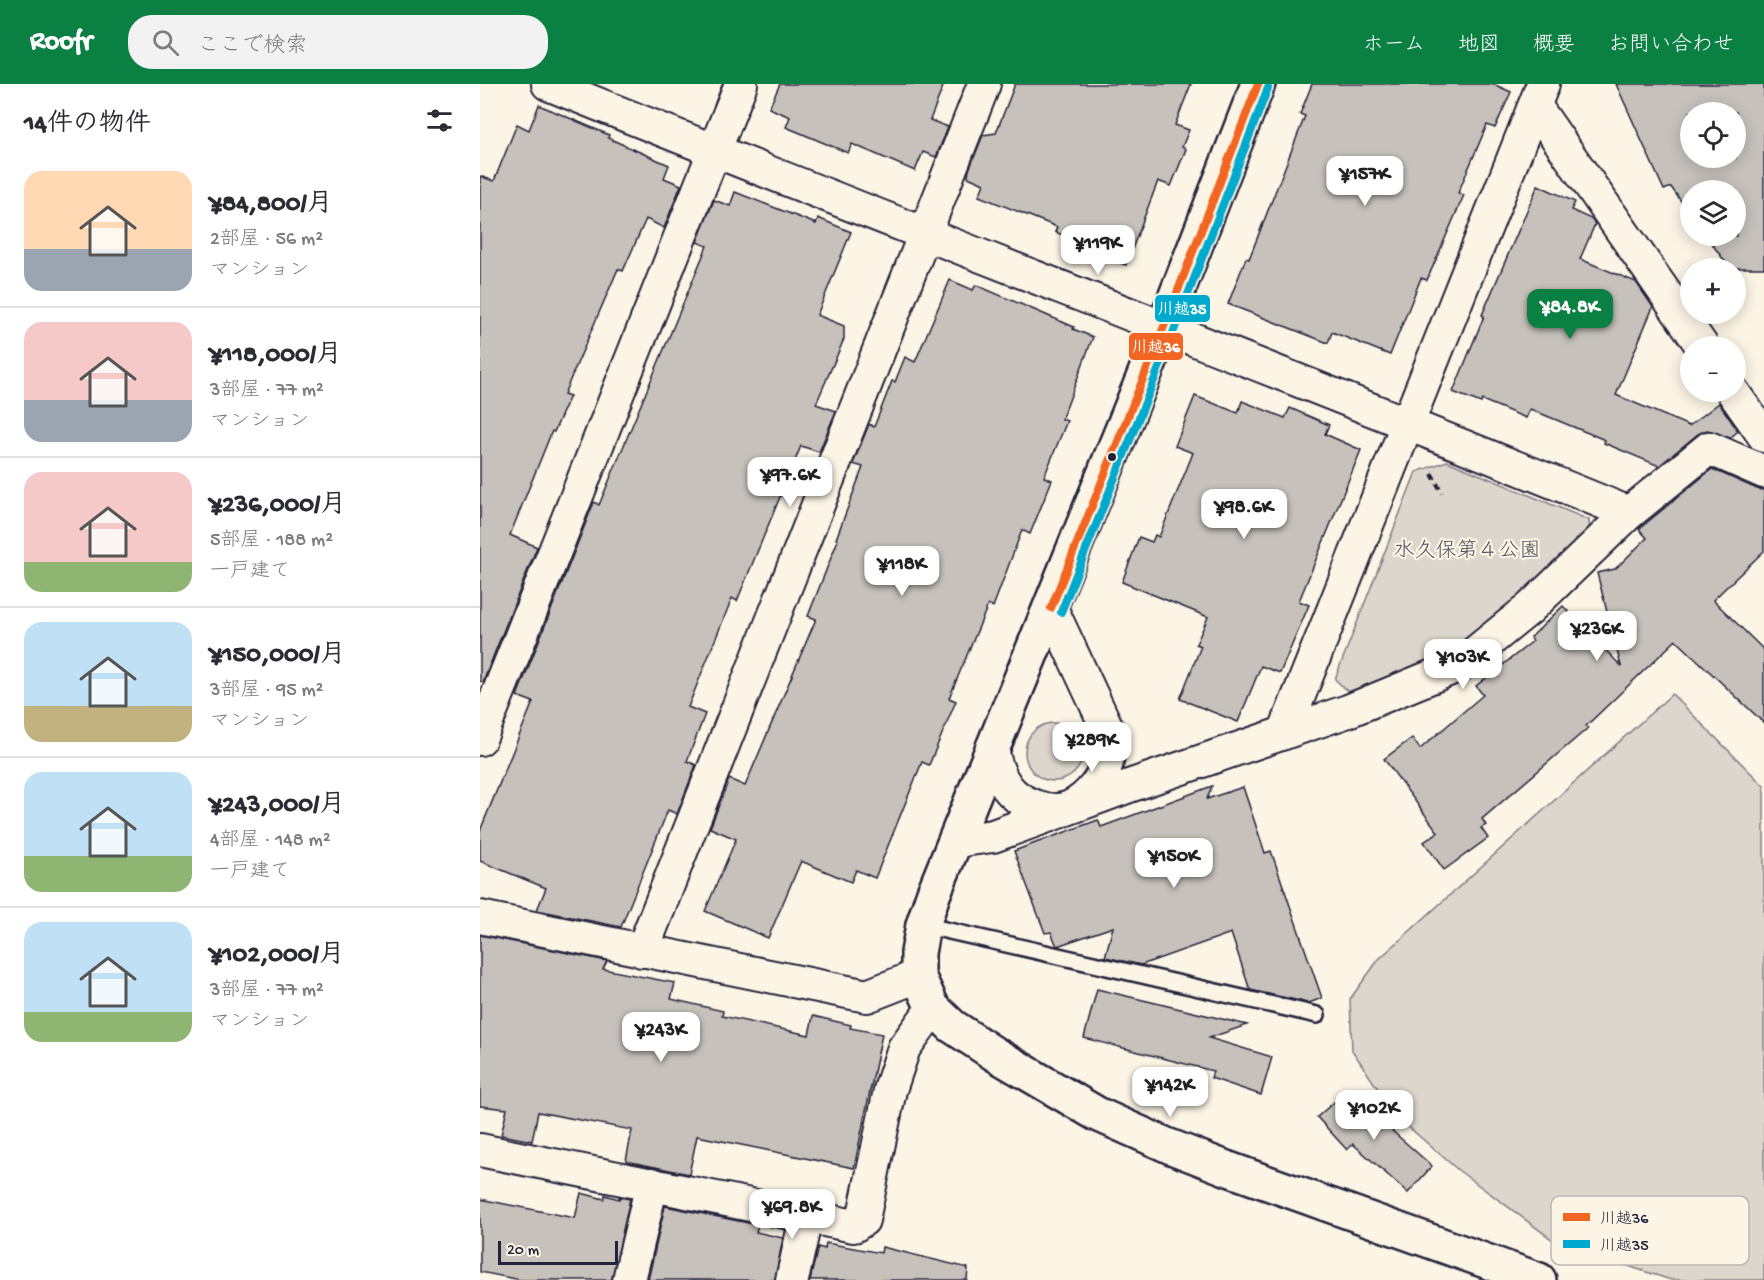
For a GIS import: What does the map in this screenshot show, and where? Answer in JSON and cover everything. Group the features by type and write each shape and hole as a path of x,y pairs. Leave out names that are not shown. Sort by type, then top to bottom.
{"street":[{"path":"548,84 1163,329 1407,422 1629,513"},
{"path":"480,739 741,84"},
{"path":"642,951 984,84"},
{"path":"1258,84 1163,329 955,841 923,925 918,953 918,976 933,1008 952,1026 984,1048 1097,1114 1226,1168 1539,1280"},
{"path":"1539,95 1696,336"},
{"path":"1284,733 1539,95"},
{"path":"1740,402 1764,436"},
{"path":"955,841 993,836 1132,785 1348,711 1460,665 1530,608 1629,513 1709,448 1764,472"},
{"path":"1051,608 1132,785"},
{"path":"992,748 997,770 1007,788 1023,802 1043,809 1068,808 1083,798 1101,777 1108,757 1107,728"},
{"path":"480,917 867,996 918,976"},
{"path":"480,1150 854,1226 863,1220 890,1090 904,1048 933,1008"},
{"path":"629,1280 652,1184"},
{"path":"792,1280 806,1218"}],"lane":[{"path":"923,925 1317,1015"}],"green space":[{"name":"水久保第４公園","path":"1447,461 1589,520 1590,537 1461,651 1348,692 1335,679 1416,472"},
{"path":"1672,694 1764,786 1764,1280 1671,1280 1625,1265 1749,1265 1749,1196 1551,1196 1551,1239 1458,1170 1396,1116 1352,1050 1350,999 1379,959"},
{"path":"1054,723 1065,725 1078,736 1083,752 1081,763 1070,776 1054,781 1043,779 1030,768 1025,752 1027,741 1038,728"}],"building":[{"path":"780,84 944,84 930,120 948,127 936,157 923,152 915,171 852,144 848,153 786,127 790,117 769,108"},
{"path":"1015,84 1191,84 1175,125 1189,130 1182,147 1186,149 1171,186 1158,181 1126,265 1091,252 1093,247 1055,232 1057,227 979,196 984,184 968,177 969,170 983,135 996,133"},
{"path":"1312,84 1493,84 1511,92 1495,128 1487,125 1458,193 1464,195 1427,280 1421,278 1390,355 1332,332 1328,343 1228,304 1246,258 1249,259 1305,116 1300,114"},
{"path":"1616,84 1764,84 1764,268 1746,268 1746,258 1722,258 1714,246 1746,246 1746,180 1680,180 1680,200 1671,187 1664,190"},
{"path":"539,105 609,135 608,138 669,165 664,178 681,185 664,228 646,219 623,271 618,269 564,394 570,396 554,432 552,431 510,535 537,547 483,682 480,681 480,176 494,181 517,124 529,130"},
{"path":"1538,185 1575,202 1571,210 1591,219 1595,224 1580,259 1636,282 1653,307 1616,395 1689,426 1719,403 1738,431 1730,438 1707,430 1698,434 1659,466 1604,443 1605,440 1530,409 1526,418 1482,400 1481,403 1453,392 1484,316 1482,315"},
{"path":"735,192 816,224 818,218 851,232 817,315 844,326 844,339 816,404 836,411 819,452 801,446 737,601 732,598 688,707 705,714 687,761 696,765 677,814 668,810 621,927 537,910 546,888 480,861 480,831 533,702 517,696 594,502 599,505 707,246 697,242 714,200 730,206"},
{"path":"950,280 973,290 976,285 1093,337 1062,419 1067,421 1044,477 1052,480 1030,534 1022,530 993,607 988,605 949,698 956,701 929,765 922,762 875,878 856,870 851,882 801,861 768,938 705,911 736,839 710,828 729,779 745,786 816,619 808,616 838,540 836,539 863,467 853,464 869,424 874,427 892,381 895,382 905,357 915,362"},
{"path":"1195,396 1238,413 1242,401 1285,418 1290,408 1329,425 1325,434 1361,450 1299,601 1309,605 1280,673 1261,666 1238,722 1180,699 1201,646 1196,644 1208,617 1122,582 1139,537 1152,542 1155,535 1159,537 1193,453 1175,446"},
{"path":"1712,469 1764,490 1764,551 1713,600 1764,650 1764,723 1676,640 1586,726 1588,728 1482,819 1486,825 1481,828 1488,838 1444,870 1424,842 1438,832 1384,759 1412,738 1420,749 1483,695 1476,686 1533,641 1530,638 1563,606 1621,666 1597,573 1615,569 1647,538 1639,529"},
{"path":"1212,786 1207,799 1243,787 1265,853 1271,851 1322,998 1309,1003 1250,990 1231,933 1141,965 1105,957 1113,927 1057,946 1051,932 1045,933 1014,851 1098,820 1101,827"},
{"path":"480,935 607,961 603,969 675,983 671,999 723,1011 722,1016 809,1035 813,1016 851,1025 850,1028 882,1034 854,1168 697,1136 689,1174 626,1161 632,1130 538,1112 532,1141 501,1135 507,1109 480,1106"},
{"path":"1097,989 1247,1025 1209,1038 1272,1057 1261,1095 1211,1078 1213,1071 1084,1038"},
{"path":"1347,1091 1432,1166 1408,1193 1353,1144 1347,1150 1317,1117"},
{"path":"581,1193 604,1199 605,1195 630,1199 612,1280 521,1280 480,1272 480,1199 575,1218"},
{"path":"665,1206 758,1225 756,1232 783,1238 775,1280 648,1280"},
{"path":"826,1243 881,1253 882,1247 968,1268 967,1280 810,1280 818,1247 825,1249"}],"transit line":[{"name":"川越36","path":"1051,608 1258,84"},
{"name":"川越35","path":"1061,612 1268,88"}]}
